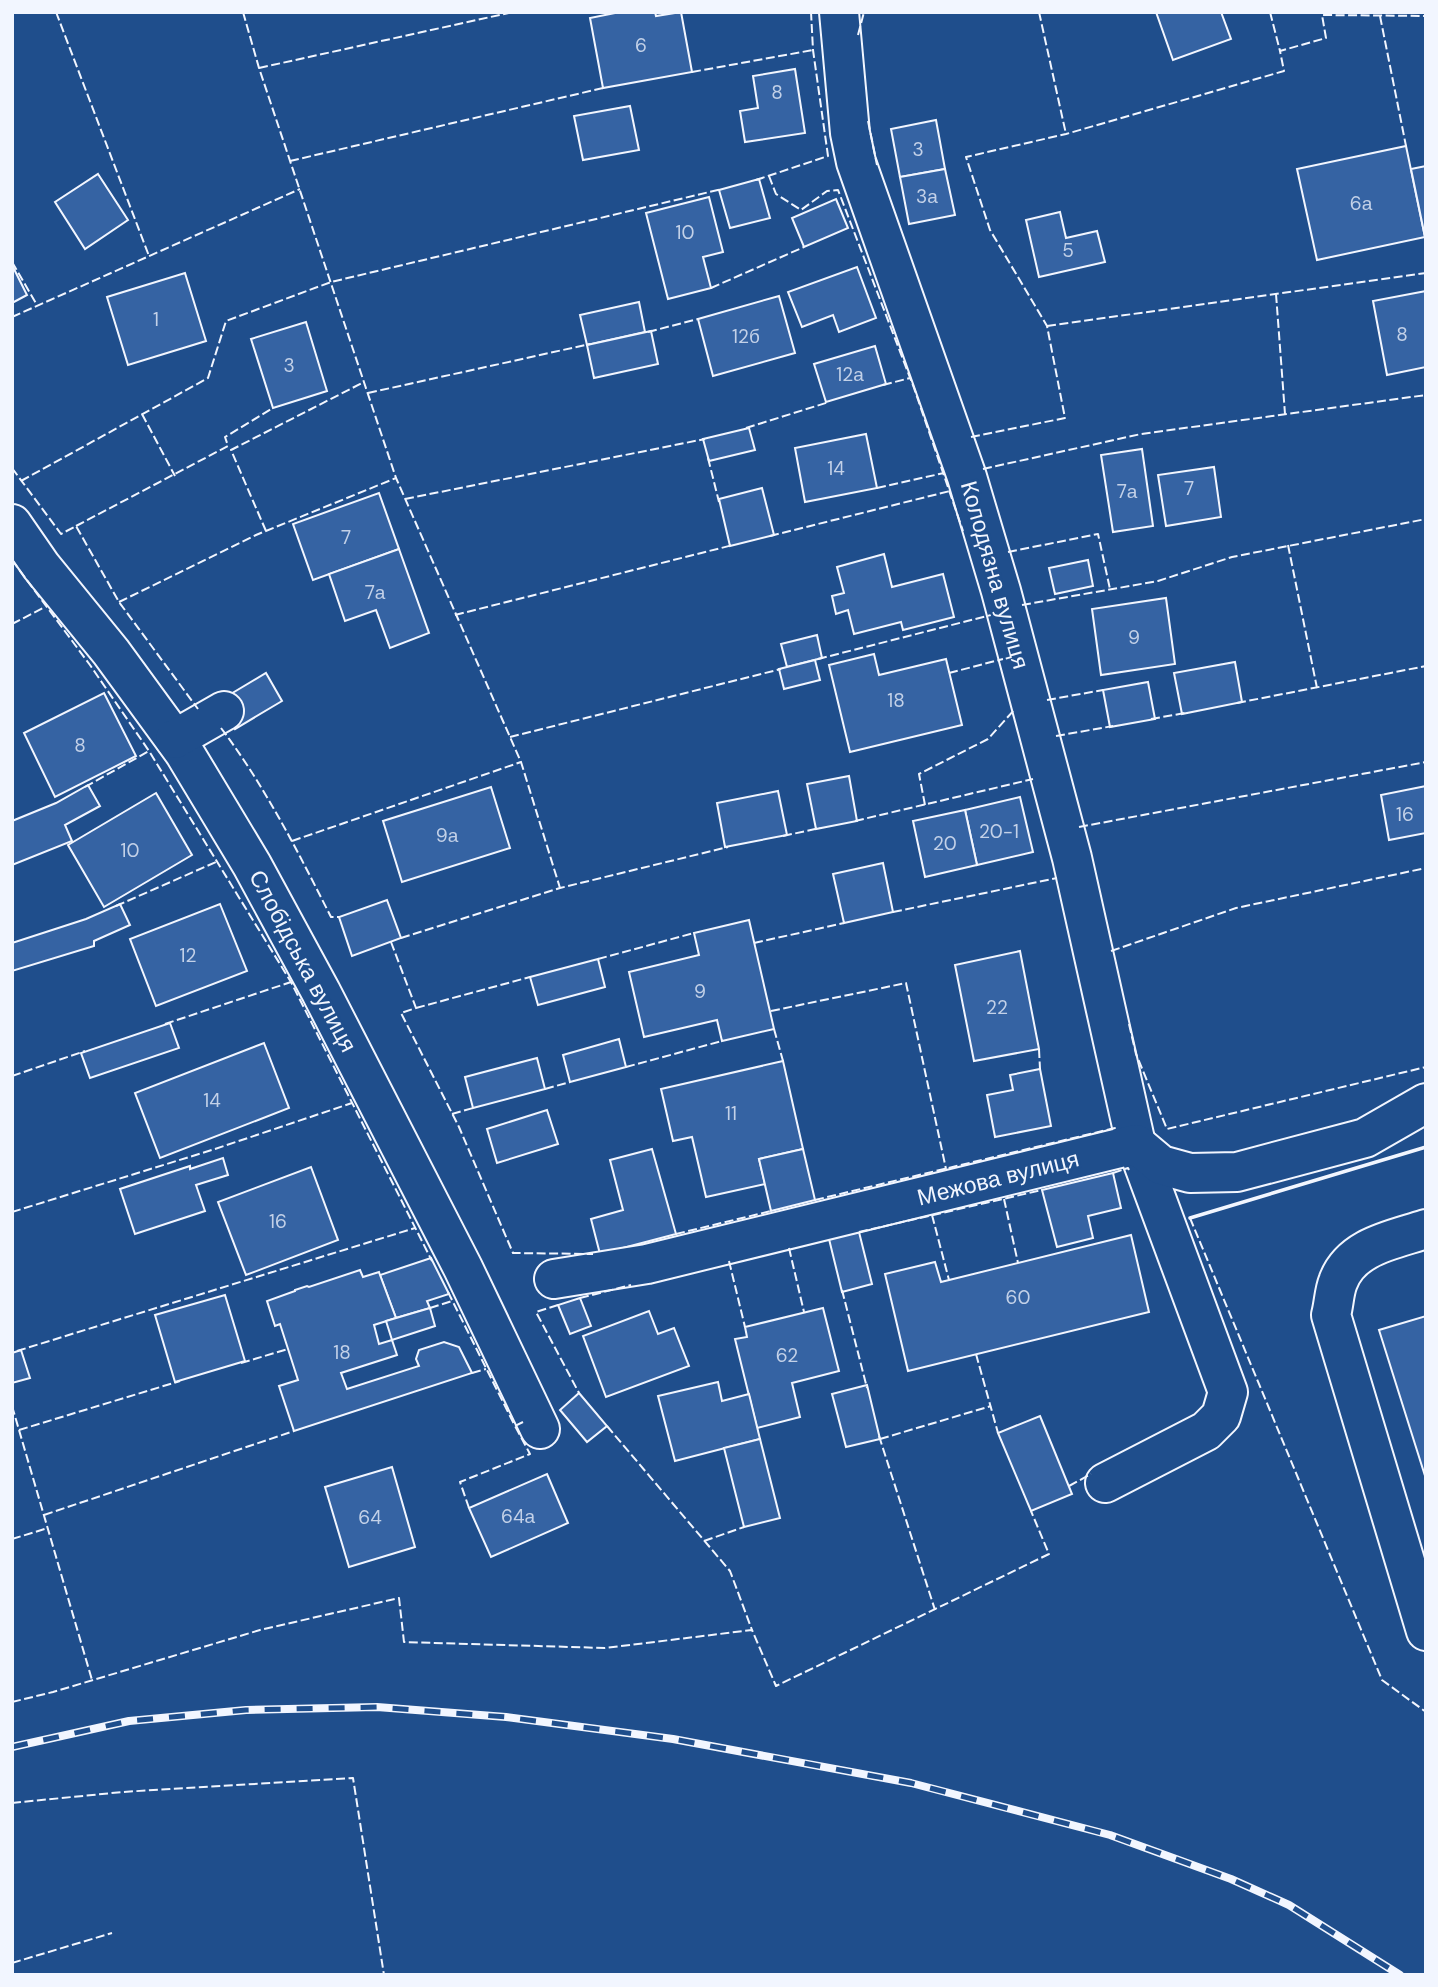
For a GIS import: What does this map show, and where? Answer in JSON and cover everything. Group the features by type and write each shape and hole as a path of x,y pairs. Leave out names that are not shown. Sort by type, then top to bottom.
{"street":[{"name":"Колодязна вулиця","path":"839,12 850,133 856,162 967,477 1001,591 1072,858 1136,1144 1228,1392 1221,1416 1206,1431 1105,1483"},
{"name":"Слобідська вулиця","path":"12,524 41,566 111,652 175,739 252,865 321,992 463,1268 540,1429"},
{"path":"175,739 224,711"},
{"path":"1136,1144 1161,1165 1190,1173 1237,1172 1365,1138 1426,1104"},
{"name":"Межова вулиця","path":"554,1279 647,1264 1136,1144"},
{"path":"1426,1229 1354,1256 1338,1281 1331,1315 1426,1630"}],"building":[{"path":"620,12 655,12 656,16 681,12 692,72 603,88 590,18"},
{"path":"1156,12 1221,12 1231,39 1173,60"},
{"path":"795,69 805,133 745,142 740,111 758,108 753,76"},
{"path":"630,106 639,150 583,160 574,116"},
{"path":"936,120 945,169 900,177 891,129"},
{"path":"1406,146 1425,237 1317,260 1297,169"},
{"path":"1426,166 1426,237 1425,237 1411,169"},
{"path":"945,169 955,215 909,224 900,177"},
{"path":"98,174 128,220 85,249 55,202"},
{"path":"759,179 770,218 730,228 719,190"},
{"path":"709,197 723,252 703,257 711,288 668,299 646,213"},
{"path":"836,199 848,228 804,247 792,218"},
{"path":"1060,212 1066,238 1097,231 1105,262 1039,277 1026,220"},
{"path":"12,265 27,295 12,303"},
{"path":"857,267 876,318 839,332 833,315 802,327 788,292"},
{"path":"185,273 206,341 128,365 107,297"},
{"path":"1426,291 1426,367 1387,375 1373,301"},
{"path":"779,296 795,353 713,376 698,319"},
{"path":"639,302 645,332 587,345 580,315"},
{"path":"306,322 327,391 273,408 251,339"},
{"path":"651,331 658,364 594,378 587,345"},
{"path":"875,346 886,384 826,402 814,364"},
{"path":"749,428 755,450 709,461 703,439"},
{"path":"866,434 877,488 805,502 795,448"},
{"path":"1142,449 1153,526 1113,532 1101,455"},
{"path":"1214,467 1221,517 1166,526 1158,475"},
{"path":"762,488 774,535 730,546 719,499"},
{"path":"379,493 399,549 313,580 293,524"},
{"path":"399,549 429,633 390,648 376,610 345,621 329,574"},
{"path":"884,554 892,587 943,574 954,617 903,630 901,622 854,634 848,610 836,614 832,596 844,593 837,567"},
{"path":"1088,560 1093,586 1055,594 1049,568"},
{"path":"1166,598 1175,664 1101,675 1092,609"},
{"path":"817,635 822,658 787,667 781,644"},
{"path":"874,654 879,675 946,659 962,725 850,752 829,665"},
{"path":"815,660 820,680 784,689 779,669"},
{"path":"1235,662 1242,702 1182,714 1174,673"},
{"path":"266,673 282,701 235,729 219,701"},
{"path":"1148,682 1155,719 1110,727 1103,690"},
{"path":"104,693 136,756 55,797 24,733"},
{"path":"849,776 857,821 816,829 807,784"},
{"path":"88,785 100,806 65,825 72,841 12,865 12,821 56,803"},
{"path":"1426,786 1426,833 1389,840 1381,795"},
{"path":"491,787 510,848 402,882 383,821"},
{"path":"778,791 787,835 725,847 717,803"},
{"path":"156,793 192,855 104,907 68,845"},
{"path":"1020,797 1033,852 977,865 965,810"},
{"path":"965,810 977,865 925,877 913,821"},
{"path":"883,863 893,912 844,923 833,874"},
{"path":"387,900 401,938 352,956 339,917"},
{"path":"120,904 130,925 94,941 94,946 12,971 12,943 86,919"},
{"path":"220,904 247,971 156,1006 130,939"},
{"path":"749,920 774,1029 722,1041 717,1020 644,1037 629,972 699,955 694,933"},
{"path":"1020,951 1039,1049 974,1061 955,965"},
{"path":"598,959 605,987 538,1005 530,977"},
{"path":"170,1023 179,1048 90,1078 81,1053"},
{"path":"619,1039 626,1067 570,1082 563,1055"},
{"path":"264,1043 289,1108 160,1158 135,1093"},
{"path":"537,1058 545,1089 473,1108 465,1077"},
{"path":"783,1061 803,1149 759,1159 765,1184 706,1197 692,1137 673,1141 661,1089"},
{"path":"1040,1069 1051,1126 995,1137 987,1095 1013,1090 1010,1075"},
{"path":"547,1110 558,1144 497,1163 487,1129"},
{"path":"652,1149 676,1234 600,1254 591,1219 623,1210 610,1160"},
{"path":"803,1149 815,1200 771,1211 759,1159"},
{"path":"223,1158 228,1175 196,1185 205,1211 135,1234 120,1189"},
{"path":"311,1167 338,1240 246,1275 218,1202"},
{"path":"1113,1173 1121,1208 1088,1216 1093,1238 1057,1247 1042,1190"},
{"path":"859,1232 872,1284 842,1292 829,1239"},
{"path":"1131,1235 1149,1312 908,1371 885,1274 935,1262 941,1282"},
{"path":"431,1258 449,1294 427,1301 430,1308 396,1318 380,1275"},
{"path":"360,1270 363,1277 379,1272 396,1318 374,1325 379,1344 392,1340 397,1355 341,1373 347,1389 419,1366 416,1359 419,1350 444,1342 459,1347 472,1373 294,1431 279,1386 298,1380 280,1324 275,1326 267,1301"},
{"path":"225,1295 245,1361 175,1382 155,1315"},
{"path":"580,1298 591,1326 570,1334 558,1305"},
{"path":"430,1308 435,1326 392,1340 386,1321"},
{"path":"823,1308 839,1371 792,1383 800,1417 757,1428 735,1339 747,1337 745,1327"},
{"path":"649,1311 658,1334 674,1328 689,1366 606,1397 583,1336"},
{"path":"1426,1316 1426,1479 1379,1330"},
{"path":"21,1350 30,1378 12,1383 12,1353"},
{"path":"718,1382 722,1401 749,1394 760,1439 675,1461 658,1396"},
{"path":"867,1385 880,1439 846,1447 832,1394"},
{"path":"579,1393 607,1426 587,1442 560,1410"},
{"path":"1040,1416 1072,1494 1031,1511 998,1433"},
{"path":"760,1439 780,1518 744,1527 724,1448"},
{"path":"392,1467 415,1547 349,1567 325,1487"},
{"path":"547,1474 568,1523 491,1557 469,1508"}],"railway":[{"path":"12,1747 129,1721 246,1710 377,1707 506,1717 673,1739 911,1783 1110,1835 1231,1879 1289,1905 1400,1975"}],"fence":[{"path":"56,12 149,256"},
{"path":"243,12 259,68 396,478 521,762 560,888"},
{"path":"259,68 513,12"},
{"path":"756,180 828,156 813,50 811,12"},
{"path":"858,35 864,12"},
{"path":"1039,12 1066,134"},
{"path":"1270,12 1280,51 1326,38 1322,15 1426,16"},
{"path":"1380,16 1406,146"},
{"path":"692,72 813,50"},
{"path":"971,437 1065,418 1047,326 990,230 966,157 1066,134 1284,71 1280,51"},
{"path":"290,161 603,88"},
{"path":"868,121 877,165"},
{"path":"769,176 776,194 801,210 827,191 838,190 914,388 963,531"},
{"path":"12,317 300,189"},
{"path":"21,481 208,378 226,321 331,282 722,189"},
{"path":"711,288 804,247"},
{"path":"12,262 37,305"},
{"path":"1047,326 1426,273"},
{"path":"1276,294 1285,414"},
{"path":"648,332 698,319"},
{"path":"368,393 590,344"},
{"path":"883,385 910,378"},
{"path":"266,531 231,450 364,382"},
{"path":"983,469 1141,434 1426,395"},
{"path":"746,428 829,402"},
{"path":"76,526 228,446 225,437 273,408"},
{"path":"142,414 175,476"},
{"path":"405,499 705,439"},
{"path":"708,458 719,502"},
{"path":"12,468 61,534 76,526 119,602 198,709"},
{"path":"877,488 944,473"},
{"path":"119,602 256,535 396,478"},
{"path":"770,536 950,491"},
{"path":"1022,605 1158,581 1232,557 1426,519"},
{"path":"1008,552 1098,534 1110,589"},
{"path":"455,615 733,545"},
{"path":"1288,545 1317,688"},
{"path":"12,560 90,665 149,751 291,982 432,1261"},
{"path":"12,624 45,607"},
{"path":"818,659 991,615"},
{"path":"949,673 1003,659"},
{"path":"1237,703 1426,666"},
{"path":"510,737 781,669"},
{"path":"1047,700 1103,690"},
{"path":"925,805 919,774 988,739 1015,709"},
{"path":"1151,719 1185,713"},
{"path":"1056,736 1113,726"},
{"path":"221,728 266,796 331,917 339,917"},
{"path":"85,787 149,751"},
{"path":"292,841 521,762"},
{"path":"1079,827 1426,762"},
{"path":"855,821 1033,779"},
{"path":"783,836 820,828"},
{"path":"401,938 560,888 728,847"},
{"path":"116,906 216,862"},
{"path":"1111,951 1236,908 1426,868"},
{"path":"893,912 1057,878"},
{"path":"754,943 844,923"},
{"path":"598,959 694,933"},
{"path":"391,942 416,1008 401,1013 459,1127 513,1253 593,1254"},
{"path":"416,1008 530,977"},
{"path":"165,1024 291,982"},
{"path":"771,1011 906,983 946,1169"},
{"path":"1129,1024 1136,1054 1167,1129 1426,1067"},
{"path":"774,1029 783,1061"},
{"path":"626,1067 722,1041"},
{"path":"1039,1049 1040,1069"},
{"path":"12,1076 85,1051"},
{"path":"545,1089 570,1082"},
{"path":"12,1212 352,1103"},
{"path":"452,1114 473,1108"},
{"path":"815,1200 1115,1128 1114,1125"},
{"path":"1113,1173 1128,1168 1129,1170"},
{"path":"859,1232 1042,1190"},
{"path":"1004,1199 1018,1263"},
{"path":"676,1234 771,1211"},
{"path":"932,1215 949,1280"},
{"path":"1190,1218 1382,1680 1426,1712"},
{"path":"17,1351 415,1228"},
{"path":"789,1248 804,1312"},
{"path":"729,1261 745,1327"},
{"path":"580,1298 631,1285"},
{"path":"842,1290 867,1388"},
{"path":"448,1292 515,1426 523,1422"},
{"path":"430,1308 452,1301"},
{"path":"558,1305 536,1312 579,1393"},
{"path":"241,1363 288,1349"},
{"path":"976,1354 998,1433"},
{"path":"472,1373 486,1369"},
{"path":"19,1430 180,1381"},
{"path":"12,1406 92,1680"},
{"path":"880,1439 991,1406"},
{"path":"469,1508 460,1482 530,1454 515,1426"},
{"path":"607,1426 730,1571 752,1630"},
{"path":"44,1515 294,1431"},
{"path":"879,1436 935,1610"},
{"path":"1069,1486 1091,1474"},
{"path":"12,1702 260,1630 399,1598 404,1642 605,1648 752,1630 776,1686 1049,1554 1031,1511"},
{"path":"704,1541 744,1527"},
{"path":"12,1539 48,1528"},
{"path":"12,1803 122,1792 353,1778 384,1975"},
{"path":"12,1963 112,1933"}],"wall":[{"path":"1190,1218 1426,1147"}]}
